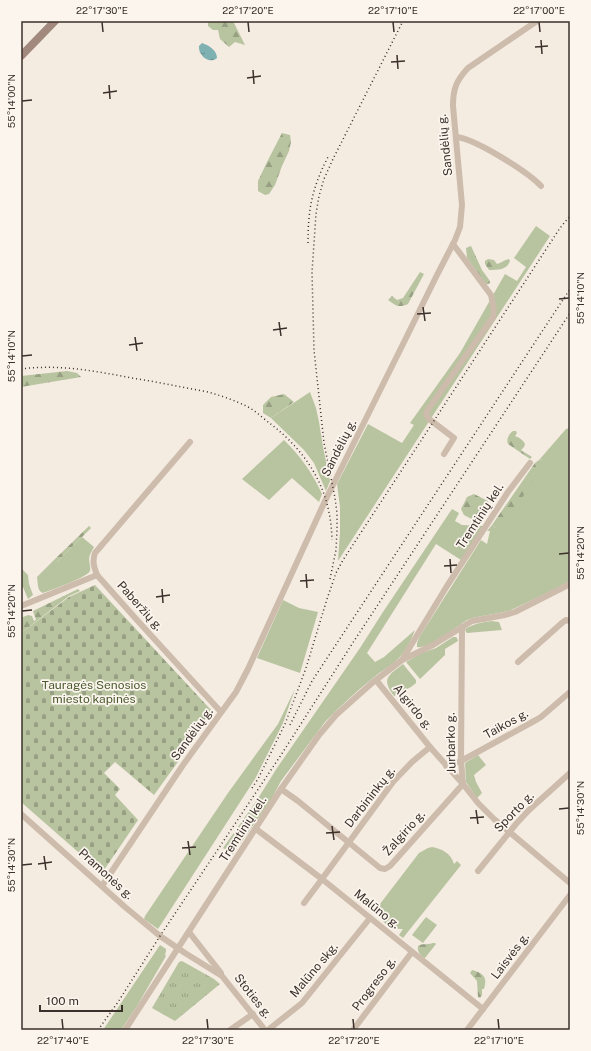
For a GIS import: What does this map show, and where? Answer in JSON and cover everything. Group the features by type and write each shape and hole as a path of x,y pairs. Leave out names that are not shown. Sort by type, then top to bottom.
{"main road":[{"path":"21,56 54,21"}],"street":[{"name":"Sandėlių g.","path":"102,886 179,772 236,692 321,510 453,244 460,227 462,205 453,106 453,92 457,82 468,68 537,21"},
{"path":"456,137 466,139 504,158 537,181 541,186"},
{"path":"444,454 454,438 429,419 426,411 494,317 491,295 453,244"},
{"path":"21,606 97,575 93,567 93,558 95,553 190,442"},
{"name":"Tremtinių kel.","path":"402,660 447,586 508,492 530,463"},
{"name":"Paberžių g.","path":"97,575 221,712"},
{"name":"Tremtinių kel.","path":"125,1030 281,789 326,727 341,711 376,680 402,660 452,634 472,621 515,612 570,584"},
{"path":"518,662 563,622 566,620 570,621"},
{"name":"Jurbarko g.","path":"462,627 461,761 463,784 478,803 509,832 570,883"},
{"path":"413,643 412,646 414,649 420,651"},
{"name":"Algirdo g.","path":"376,680 430,747 463,784"},
{"name":"Taikos g.","path":"446,766 461,761 541,717 570,692"},
{"name":"Darbininkų g.","path":"304,903 393,782 412,762 430,747"},
{"name":"Sporto g.","path":"478,871 509,832 529,810 570,773"},
{"name":"Žalgirio g.","path":"281,789 382,869 388,868 463,784"},
{"name":"Pramonės g.","path":"21,814 141,920 160,936 178,948"},
{"name":"Malūno g.","path":"256,829 322,879 483,1009"},
{"name":"Laisvės g.","path":"467,1030 570,895"},
{"name":"Malūno skg.","path":"267,1030 302,1003 370,918"},
{"name":"Stoties g.","path":"189,932 252,1014 267,1030"},
{"name":"Stoties g.","path":"178,948 222,976"},
{"path":"196,960 202,956 204,951"},
{"name":"Progreso g.","path":"353,1030 412,952"},
{"path":"230,1030 252,1014"}],"green space":[{"path":"208,21 233,21 245,45 235,42 229,47 220,39 218,30 213,30 208,26"},
{"path":"282,133 290,135 291,142 289,151 275,185 269,194 265,195 258,191 258,181"},
{"path":"536,226 550,236 338,561 340,507 337,484 368,424 402,443 414,425 410,423 460,353 505,274 517,281 526,267 514,258"},
{"path":"471,246 482,270 490,281 488,284 486,284 467,258 466,248"},
{"path":"488,259 494,260 497,264 509,259 510,261 504,268 499,270 489,270 485,264 485,261"},
{"path":"420,272 424,274 408,304 398,306 388,300 392,296 397,300 403,298"},
{"path":"67,371 77,373 81,377 21,387 21,376"},
{"path":"310,392 316,408 330,481 326,491 314,463 304,450 271,418"},
{"path":"284,394 294,402 271,418 263,413 263,405 271,397"},
{"path":"570,428 570,581 509,611 467,620 428,645 417,647 420,636 481,540 487,544 490,531 487,531 492,525 496,528 543,459 539,460 566,429"},
{"path":"513,431 516,431 517,433 515,436 521,439 525,444 521,450 532,457 530,459 508,444 508,437"},
{"path":"284,440 301,459 314,479 322,494 319,502 292,478 269,500 242,479"},
{"path":"543,459 544,464 502,529 496,528 492,525 535,463"},
{"path":"474,494 488,501 487,511 481,521 477,522 464,515 461,509 467,497"},
{"path":"452,509 459,513 455,521 462,525 483,526 461,560 436,544 367,653 375,662 384,657 415,630 401,656 355,693 325,722 281,781 271,800 233,854 223,848 360,648"},
{"path":"89,526 91,528 57,562 54,562 54,560"},
{"path":"82,537 94,547 89,558 90,571 88,574 43,593 41,592 38,586 37,577 54,560 54,562 57,562"},
{"path":"21,568 28,575 29,584 33,595 28,599 23,587 21,588"},
{"name":"Tauragės Senosios miesto kapinės","path":"95,585 211,710 180,759 154,795 115,762 104,773 120,789 115,795 138,820 102,873 21,802 21,633 69,597"},
{"path":"78,589 80,591 69,596 21,633 21,618 28,615 32,616 34,621 36,620 33,611"},
{"path":"283,600 299,608 318,612 300,673 257,658"},
{"path":"492,621 499,622 502,630 466,632 465,629 472,626"},
{"path":"453,637 456,637 458,641 445,649 445,655 420,679 406,662 422,653 436,648"},
{"path":"403,664 416,680 416,683 394,696 387,681 390,675"},
{"path":"295,689 283,723 255,779 158,929 144,919 145,916 228,793 278,724"},
{"path":"478,755 486,765 474,775 482,793 477,798 466,782 465,763"},
{"path":"432,847 446,852 453,860 454,864 457,861 461,865 403,938 399,935 403,929 397,929 384,922 380,915 380,904 419,853"},
{"path":"426,917 437,925 423,943 412,935"},
{"path":"436,944 425,958 422,956 419,952 418,946"},
{"path":"160,945 166,949 166,956 137,1006 121,1030 103,1030"},
{"path":"182,961 220,984 175,1021 152,1008 179,962"},
{"path":"472,970 482,974 485,979 484,989 482,989 482,995 480,998 478,997 477,981 470,973"}],"water":[{"path":"202,43 214,50 217,58 214,60 208,60 202,56 199,46"}],"railway":[{"path":"330,579 336,550 337,513 324,443 314,350 312,272 316,214 324,179 333,159 403,21"},
{"path":"308,243 312,199 318,179 328,157"},
{"path":"252,788 258,779 285,724 306,668 336,573 343,560 560,228 570,216"},
{"path":"290,725 312,681 570,289"},
{"path":"98,1030 281,755 354,641 570,313"},
{"path":"21,369 49,367 104,373 208,392 250,408 272,425 297,449 316,476 323,490 328,506 332,540"}]}
